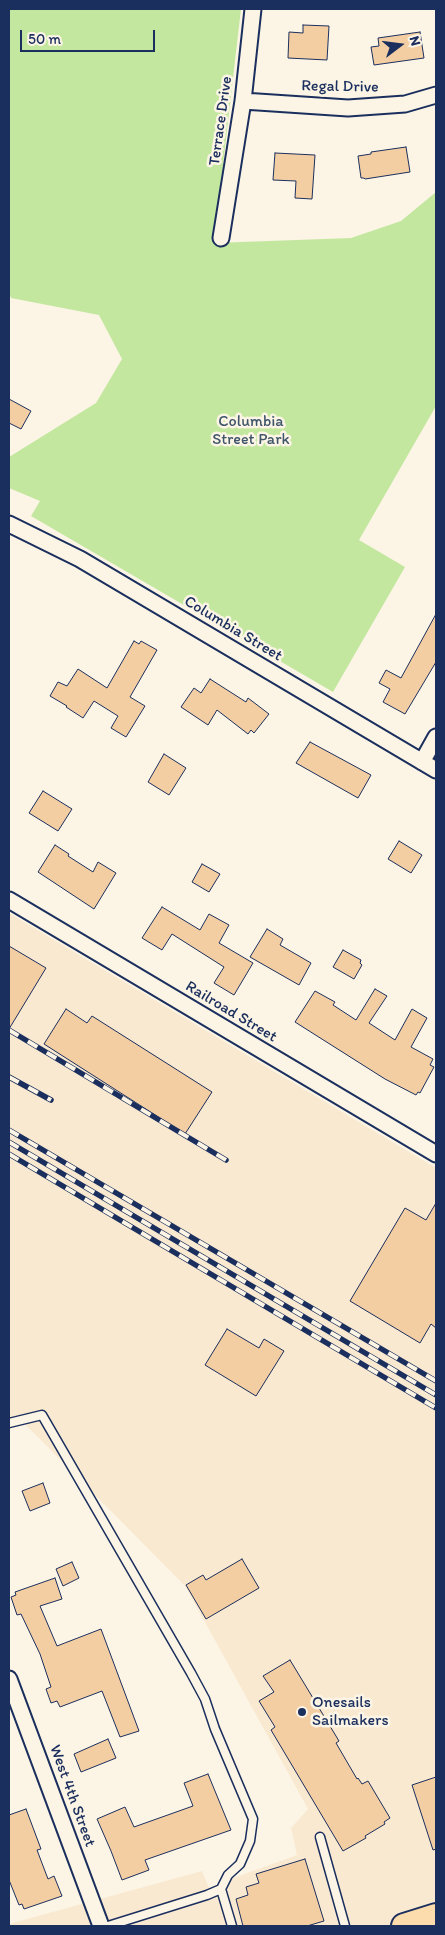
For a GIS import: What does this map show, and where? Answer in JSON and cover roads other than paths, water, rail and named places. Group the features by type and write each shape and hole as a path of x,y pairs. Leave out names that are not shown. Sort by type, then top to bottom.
{"main road":[{"path":"404,1926 436,1916"}],"street":[{"name":"Terrace Drive","path":"221,238 242,101 253,9"},
{"name":"Regal Drive","path":"242,101 348,108 405,104 436,95"},
{"name":"Columbia Street","path":"9,524 80,559 436,770"},
{"path":"422,762 436,737"},
{"name":"Railroad Street","path":"9,900 436,1154"},
{"name":"West 4th Street","path":"9,1679 101,1926"}],"lane":[{"path":"9,1423 42,1415 205,1699 214,1729 253,1820 250,1841 240,1864 228,1875 221,1889 108,1926"},
{"path":"320,1836 345,1926"},
{"path":"221,1889 232,1926"}],"railway":[{"path":"9,1030 226,1160"},
{"path":"9,1077 51,1100"},
{"path":"9,1130 436,1381"},
{"path":"9,1142 436,1395"},
{"path":"9,1154 436,1408"}],"place":[{"name":"Onesails Sailmakers","path":"302,1712"}],"park label":[{"name":"Columbia Street Park","path":"251,431"}]}
